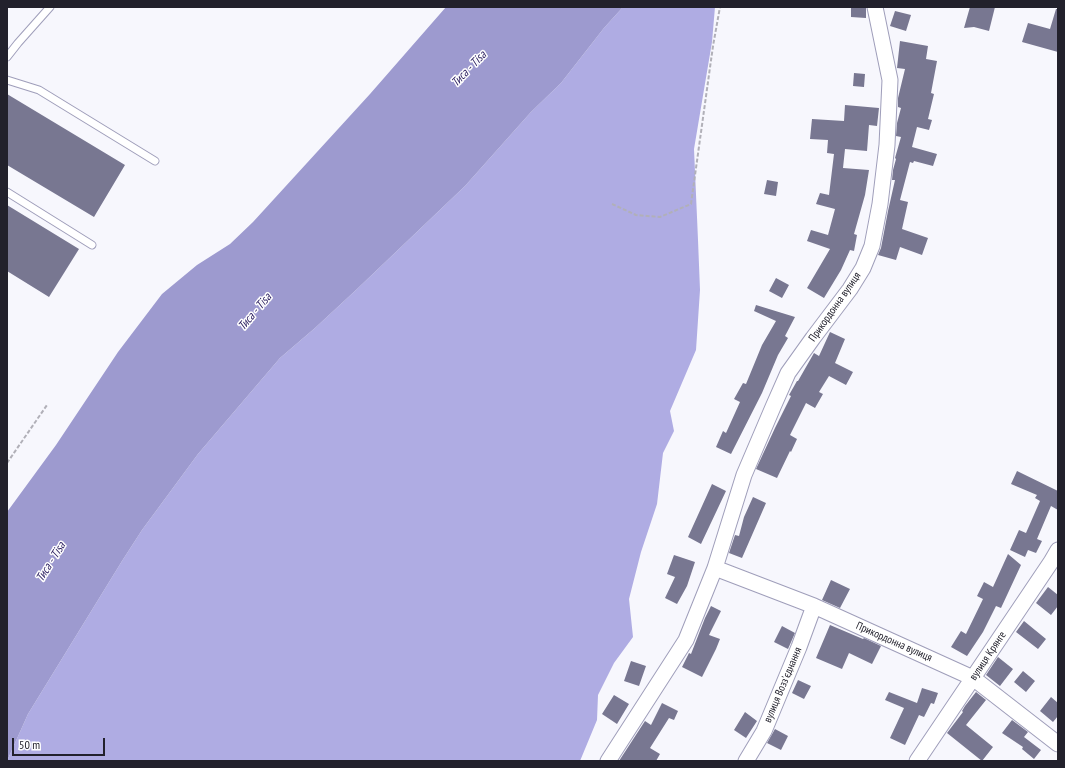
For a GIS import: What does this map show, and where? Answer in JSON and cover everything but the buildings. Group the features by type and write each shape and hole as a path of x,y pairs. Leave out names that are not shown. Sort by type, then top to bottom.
{"street":[{"name":"Прикордонна вулиця","path":"608,761 686,640 715,568 744,475 788,374 850,289 863,268 872,246 880,204 887,145 890,80 875,7"},
{"name":"вулиця Крянге","path":"917,761 1058,550"},
{"name":"Прикордонна вулиця","path":"715,568 814,606 973,678 1058,744"},
{"name":"вулиця Воззʼєднання","path":"746,761 764,731 799,647 814,606"}],"lane":[{"path":"7,57 50,7"},
{"path":"7,80 40,90 155,161"},
{"path":"7,192 92,245"}],"path":[{"path":"612,204 636,215 660,217 691,204 713,46 720,7"},
{"path":"7,463 47,404"}],"shaded area":[{"path":"623,7 715,7 712,42 694,149 700,290 696,350 670,411 674,431 663,453 657,504 641,552 629,599 633,637 614,663 598,695 597,720 580,761 7,761 28,714 122,561 142,530 198,454 280,358 356,290 465,186 531,112 561,83 604,28"}],"water":[{"name":"Тиса - Tisa","path":"446,7 623,7 604,28 561,83 531,112 465,186 356,290 280,358 198,454 142,530 122,561 28,714 7,761 7,512 56,445 118,352 162,294 197,265 230,244 253,222 370,94"}]}
